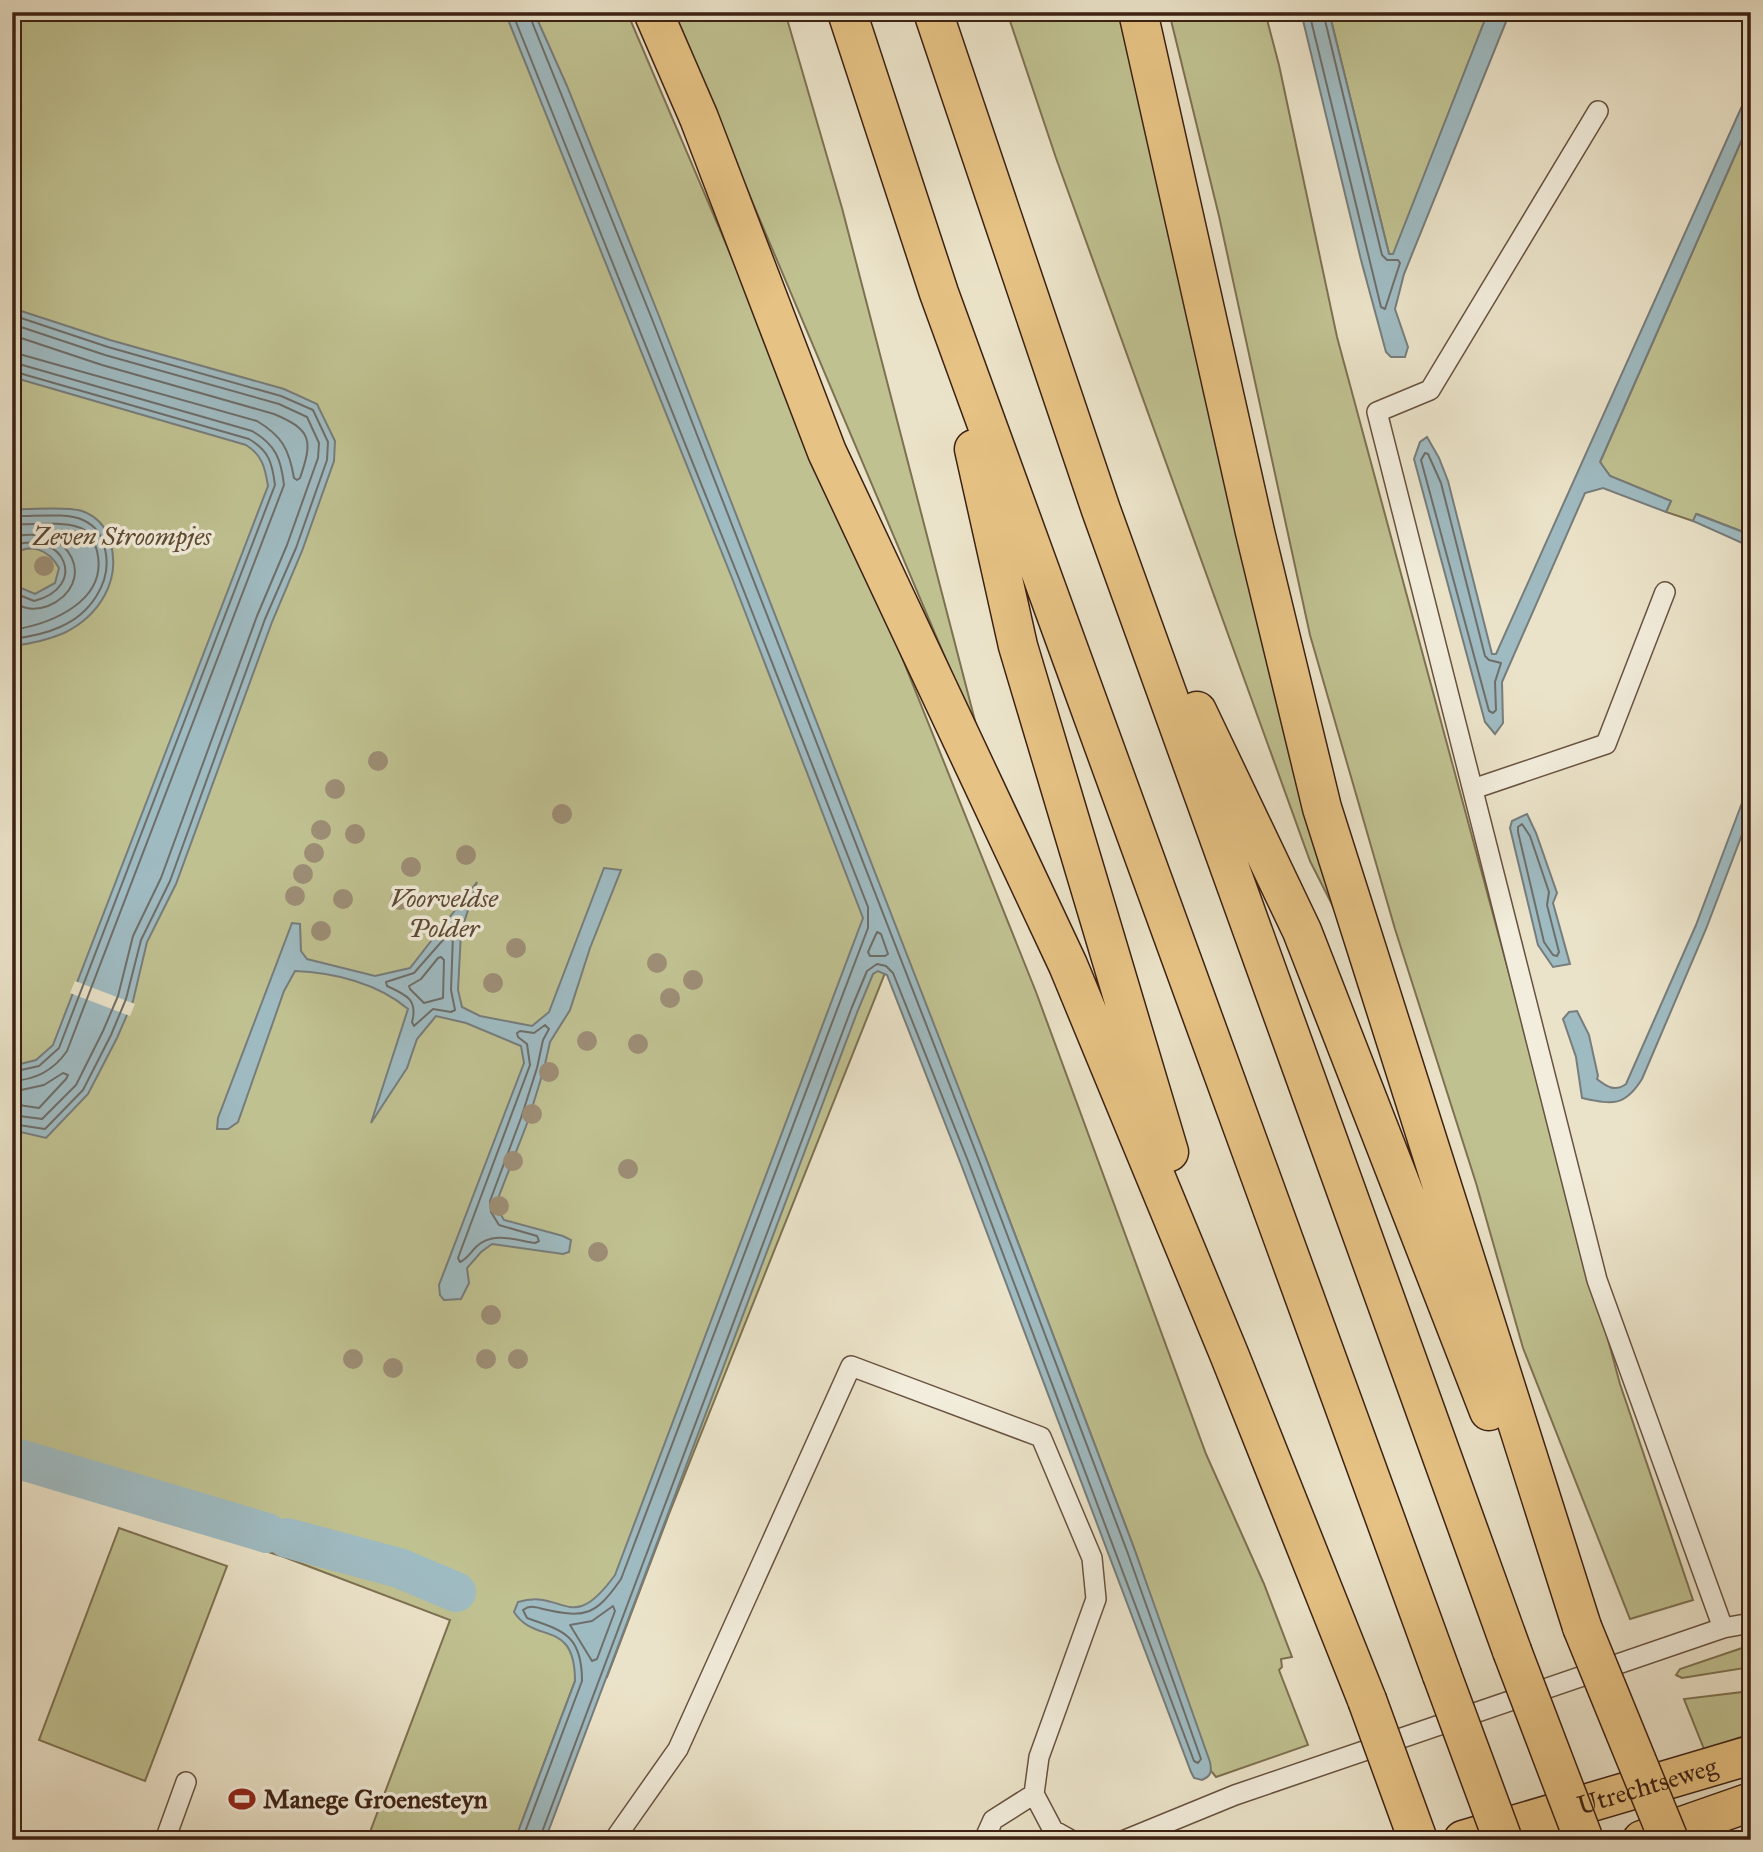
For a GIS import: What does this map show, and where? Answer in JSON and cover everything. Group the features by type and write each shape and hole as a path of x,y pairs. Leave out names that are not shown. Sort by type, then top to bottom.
{"main road":[{"path":"653,12 699,118 827,452 1068,965 1229,1354 1367,1700 1418,1840"},
{"path":"847,12 939,293 1503,1840"},
{"path":"933,12 1101,510 1512,1651 1584,1840"},
{"path":"1138,12 1255,532 1322,808 1582,1627"},
{"path":"939,293 1018,646 1229,1354"},
{"path":"1101,510 1302,931 1471,1367 1669,1840"},
{"name":"Utrechtseweg","path":"1463,1840 1751,1755"},
{"name":"Utrechtseweg","path":"1643,1840 1751,1802"}],"lane":[{"path":"1598,111 1430,390 1377,412 1597,1280 1723,1628"},
{"path":"1473,789 1606,744 1665,592"},
{"path":"614,1840 678,1749 851,1366 1041,1437 1092,1558 1096,1599 1039,1757 1034,1794 1053,1830 1071,1840"},
{"path":"1125,1840 1235,1795 1723,1628 1751,1623"},
{"path":"165,1840 186,1782"},
{"path":"984,1840 993,1820 1034,1794"}],"green space":[{"name":"Voorveldse Polder","path":"12,12 627,12 893,635 1036,992 1206,1454 1264,1584 1292,1657 1281,1659 1282,1667 1279,1670 1308,1745 1216,1777 1211,1771 1134,1548 899,938 669,1514 607,1677 575,1666 575,1681 515,1840 367,1840 450,1620 284,1557 12,1470"},
{"path":"672,12 785,12 842,208 980,740"},
{"path":"1007,12 1126,12 1345,930 1310,861 1056,158"},
{"path":"1169,12 1265,12 1279,65 1337,337 1620,1384 1693,1600 1630,1619 1523,1348 1476,1183 1395,929 1310,635 1219,216"},
{"path":"1329,12 1488,12 1394,254 1389,254"},
{"path":"1751,119 1751,535 1697,514 1693,521 1666,512 1671,501 1610,476 1600,462"},
{"path":"119,1528 227,1566 145,1781 39,1740"},
{"path":"1751,1645 1751,1667 1682,1678 1676,1675 1680,1669"},
{"path":"1751,1691 1751,1734 1704,1749 1684,1699"}],"water":[{"path":"505,12 534,12 567,86 659,316 1134,1548 1210,1762 1210,1773 1202,1780 1194,1778 1191,1772 961,1164 887,975 878,971 873,974 858,1010 545,1840 515,1840 575,1681 573,1661 568,1648 561,1640 532,1628 514,1612 518,1602 534,1599 577,1607 600,1593 615,1575 863,918 732,578"},
{"path":"1301,12 1329,12 1389,254 1393,254 1488,12 1510,12 1404,274 1395,309 1408,347 1405,357 1391,357 1386,352"},
{"path":"1751,86 1751,119 1600,462 1610,476 1671,501 1666,512 1603,488 1585,493 1502,682 1503,723 1495,734 1485,722 1414,459 1420,442 1427,437 1448,481 1492,654 1496,654"},
{"path":"12,308 110,340 284,389 317,404 335,441 334,461 302,551 272,622 176,884 147,942 133,1001 88,1094 46,1138 12,1130 12,1066 36,1060 53,1045 268,486 262,462 246,445 12,377"},
{"path":"12,509 67,509 87,513 106,531 113,555 113,569 105,595 88,617 77,626 58,635 12,646 12,581 16,586 35,594 55,583 59,568 50,556 32,548 12,556"},
{"path":"1696,514 1751,535 1751,547 1693,521"},
{"path":"1751,779 1751,811 1706,929 1642,1079 1629,1095 1616,1102 1582,1098 1576,1057 1563,1019 1569,1012 1577,1011 1589,1035 1597,1079 1611,1088 1626,1084 1696,925"},
{"path":"1527,814 1557,893 1553,903 1570,964 1553,967 1538,945 1510,828 1512,821"},
{"path":"604,868 621,870 590,948 570,1010 550,1042 528,1121 497,1201 498,1210 504,1220 563,1236 571,1240 569,1252 563,1254 492,1244 467,1268 469,1283 461,1299 444,1300 440,1295 439,1285 524,1063 521,1046 466,1023 436,1016 417,1039 407,1068 371,1123 408,1009 370,986 325,974 295,971 284,991 238,1122 228,1129 217,1129 218,1118 292,923 300,924 301,951 307,959 375,976 410,968 477,882 461,932 458,990 462,1007 480,1016 532,1026 549,1012"}],"pier":[{"path":"75,981 135,1004 130,1016 70,993"}],"waterway":[{"path":"12,1457 267,1533"},
{"path":"287,1538 399,1568 456,1592"}],"place":[{"name":"Manege Groenesteyn","path":"242,1799"}],"park label":[{"name":"Zeven Stroompjes","path":"122,536"}]}
